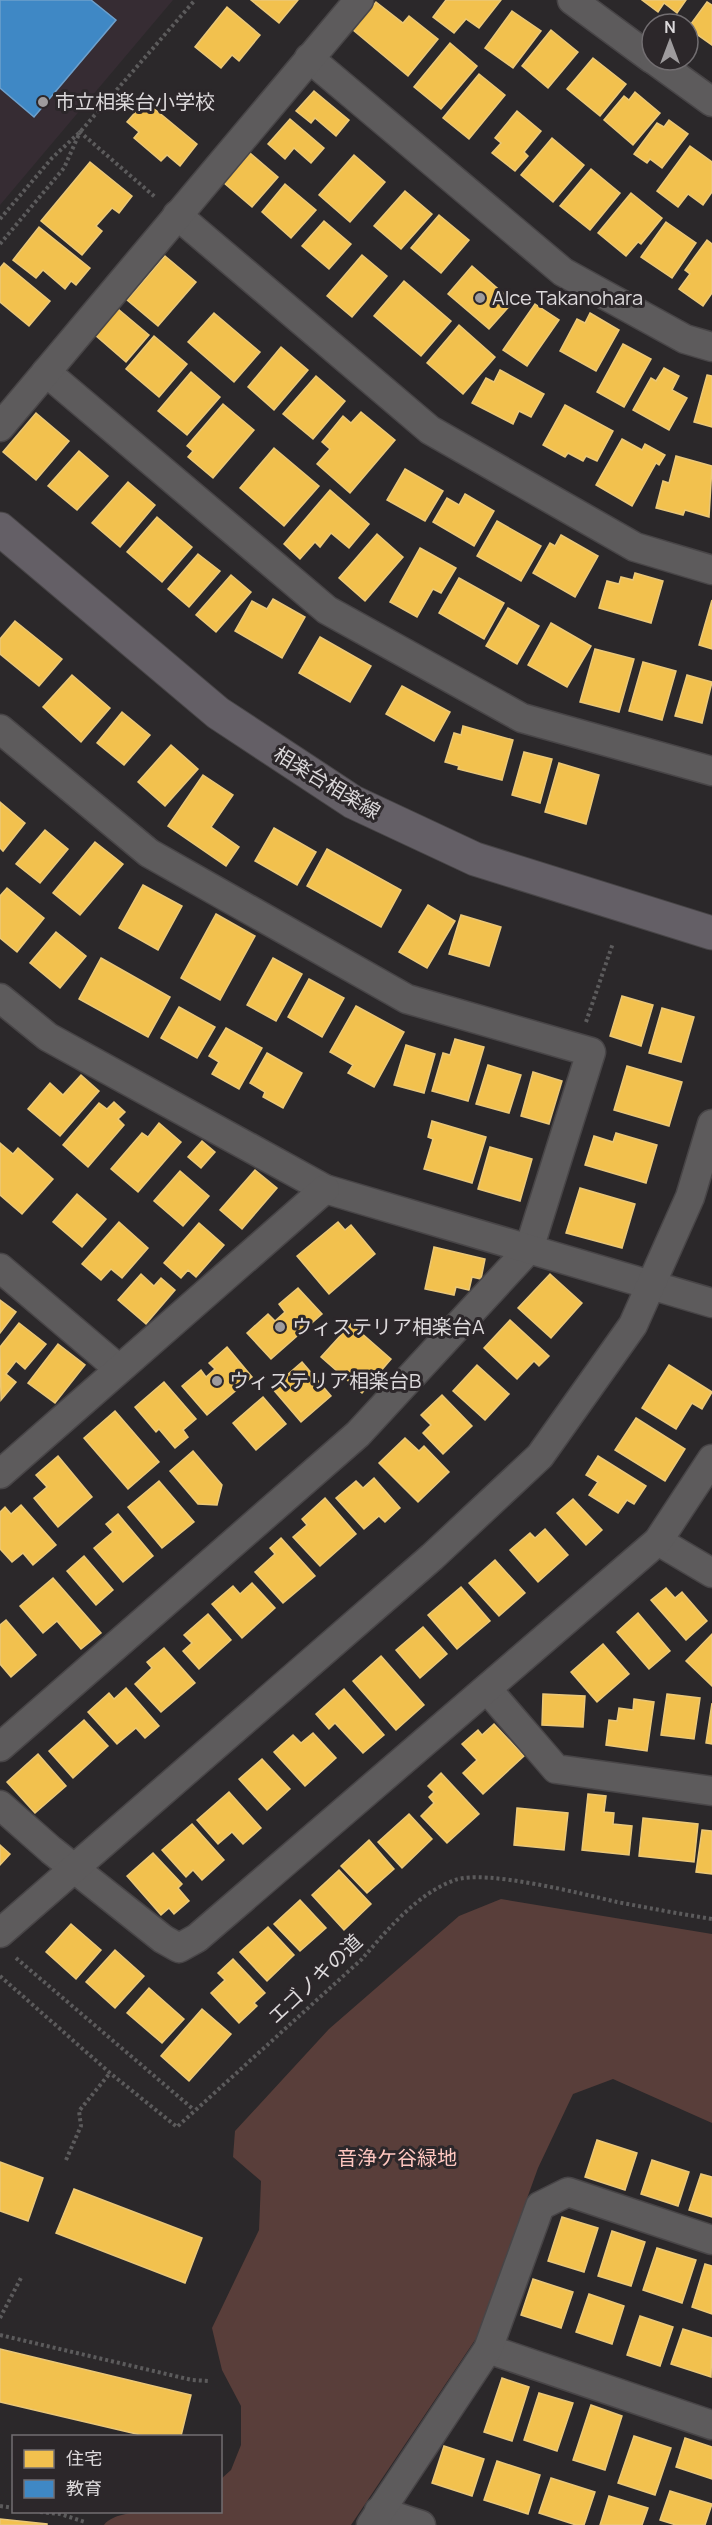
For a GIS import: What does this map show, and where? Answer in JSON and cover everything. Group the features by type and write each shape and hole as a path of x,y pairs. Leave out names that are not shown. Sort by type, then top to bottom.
{"main road":[{"name":"相楽台相楽線","path":"0,529 218,713 353,802 475,860 712,933"}],"street":[{"path":"0,427 359,0"},
{"path":"572,0 640,50"},
{"path":"309,58 563,272 685,339 712,347"},
{"path":"671,72 712,102"},
{"path":"177,214 430,430 635,547 712,570"},
{"path":"46,372 327,610 522,718 712,771"},
{"path":"0,729 149,854 407,999 591,1052 529,1250 358,1434 0,1747"},
{"path":"0,998 48,1037 325,1189 712,1303"},
{"path":"7,1945 73,1868 432,1557 540,1456 633,1325 653,1286 690,1197 712,1124"},
{"path":"0,1474 325,1189"},
{"path":"0,1268 118,1369"},
{"path":"0,1805 73,1868 163,1939 179,1948 197,1938 658,1540 712,1459"},
{"path":"658,1540 712,1573"},
{"path":"487,1689 556,1769 712,1791"},
{"path":"421,2525 375,2518 488,2349 540,2206 568,2192 712,2240"},
{"path":"488,2349 712,2425"}],"path":[{"path":"0,219 52,158 80,132 195,0"},
{"path":"80,132 177,214"},
{"path":"0,244 64,168 80,132"},
{"path":"578,1048 613,943"},
{"name":"エゴノキの道","path":"0,1976 110,2073 177,2127 193,2109 362,1959 384,1934 425,1896 457,1879 482,1878 526,1882 712,1919"},
{"path":"7,1945 193,2109"},
{"path":"66,2160 81,2126 79,2111 110,2073"},
{"path":"0,2318 22,2276"},
{"path":"0,2335 192,2380 209,2381"},
{"path":"53,2513 85,2523"}],"shaded area":[{"name":"市立相楽台小学校","path":"0,0 173,0 0,205"}],"green space":[{"name":"音浄ケ谷緑地","path":"501,1899 712,1934 712,2123 613,2079 573,2094 538,2168 477,2337 351,2525 104,2525 112,2518 133,2513 222,2513 222,2478 231,2470 241,2445 241,2406 222,2370 212,2328 259,2230 261,2181 233,2157 235,2131 329,2029 459,1916"}],"building: 住宅":[{"path":"251,0 298,0 279,23"},
{"path":"446,0 501,0 479,28 466,19 454,33 433,17"},
{"path":"642,0 686,0 678,12 664,3 658,12"},
{"path":"376,2 403,23 409,16 438,39 408,76 353,30"},
{"path":"707,2 712,5 712,45 700,36 700,12"},
{"path":"227,7 260,35 239,61 232,55 221,68 195,47"},
{"path":"512,11 541,31 513,68 485,48"},
{"path":"551,30 578,52 548,88 522,66"},
{"path":"450,43 477,66 441,109 414,87"},
{"path":"593,58 626,84 600,116 567,89"},
{"path":"479,74 505,95 469,139 443,118"},
{"path":"314,91 349,120 336,136 315,118 311,123 296,111"},
{"path":"635,92 660,113 633,145 604,120 624,96 629,100"},
{"path":"145,101 197,144 180,166 167,155 161,161 134,138 139,132 127,122"},
{"path":"517,111 541,131 524,152 528,156 515,171 492,153 501,143 495,138"},
{"path":"290,119 324,148 311,163 294,148 285,159 268,144"},
{"path":"669,120 688,134 662,168 650,159 647,163 634,154 657,123 664,127"},
{"path":"552,138 584,165 553,202 521,175"},
{"path":"690,146 712,162 712,192 703,205 688,194 678,207 657,191"},
{"path":"250,153 278,177 252,207 224,183"},
{"path":"354,155 385,182 350,222 319,195"},
{"path":"90,162 132,196 119,213 112,208 96,226 102,231 82,255 41,221"},
{"path":"591,169 620,193 590,230 560,206"},
{"path":"285,184 316,210 291,238 262,212"},
{"path":"405,191 432,214 401,249 374,226"},
{"path":"631,193 662,218 641,244 638,242 626,256 598,233"},
{"path":"439,215 469,240 441,273 411,248"},
{"path":"324,221 351,244 329,269 302,246"},
{"path":"666,222 696,243 672,278 641,257"},
{"path":"39,227 90,268 76,285 71,281 65,289 43,270 36,278 13,260"},
{"path":"707,240 712,244 712,293 703,306 679,289 690,274 685,270"},
{"path":"362,255 387,276 352,317 327,296"},
{"path":"165,256 196,282 158,326 127,300"},
{"path":"4,263 50,301 29,326 0,302 0,268"},
{"name":"Alce Takanohara","path":"472,266 513,302 489,329 448,294"},
{"path":"404,281 451,321 421,356 374,316"},
{"path":"535,304 559,320 527,366 503,350"},
{"path":"118,309 149,335 126,362 95,335"},
{"path":"214,313 260,352 234,382 188,342"},
{"path":"590,313 619,330 596,371 560,351 577,319 585,323"},
{"path":"459,325 495,357 463,394 427,363"},
{"path":"154,336 187,364 159,397 126,369"},
{"path":"623,344 651,359 624,407 597,392"},
{"path":"281,347 308,370 274,410 248,387"},
{"path":"664,368 679,376 672,390 687,398 669,430 633,410 651,378 656,381"},
{"path":"500,370 544,394 531,417 519,411 513,424 472,403 486,378 494,382"},
{"path":"191,372 220,397 187,435 158,411"},
{"path":"707,375 712,376 712,427 694,422"},
{"path":"316,376 345,401 313,439 283,414"},
{"path":"223,404 254,430 213,478 188,457 193,451 187,446"},
{"path":"565,405 613,431 597,461 586,456 583,461 568,453 565,457 543,445"},
{"path":"361,412 395,440 350,493 317,464 330,449 322,442 343,416 351,423"},
{"path":"36,413 69,441 36,480 3,452"},
{"path":"622,439 642,450 645,444 665,455 659,465 656,463 632,506 596,485"},
{"path":"274,448 319,486 284,526 240,488"},
{"path":"79,451 108,476 77,510 48,486"},
{"path":"676,456 712,466 709,517 685,510 683,515 656,508 663,481 669,483"},
{"path":"405,469 443,491 425,521 387,500"},
{"path":"128,482 155,505 120,547 92,523"},
{"path":"330,490 369,524 349,548 331,533 320,547 315,542 300,559 284,544"},
{"path":"465,494 494,511 474,546 433,522 447,498 459,505"},
{"path":"157,517 192,547 162,582 127,552"},
{"path":"497,521 541,546 521,581 477,556"},
{"path":"377,534 403,557 365,601 339,578"},
{"path":"561,535 598,556 575,597 533,573 550,543 555,546"},
{"path":"420,548 456,568 441,593 433,589 417,617 390,602"},
{"path":"198,554 220,571 189,607 168,589"},
{"path":"635,573 663,581 651,623 599,608 607,581 619,584 621,577 633,580"},
{"path":"231,575 251,592 216,632 196,615"},
{"path":"459,578 504,603 484,639 439,613"},
{"path":"273,599 305,617 282,658 235,631 252,601 267,609"},
{"path":"712,600 712,649 699,645"},
{"path":"508,608 539,626 517,664 486,646"},
{"path":"15,621 62,659 39,686 0,654 0,639"},
{"path":"551,623 591,646 567,687 528,665"},
{"path":"320,637 371,666 350,702 299,673"},
{"path":"595,649 634,659 619,712 580,702"},
{"path":"643,662 676,671 662,720 629,711"},
{"path":"72,675 110,708 81,742 43,707"},
{"path":"687,675 712,682 702,723 675,716"},
{"path":"402,686 450,712 434,741 386,714"},
{"path":"122,712 150,735 124,765 97,743"},
{"path":"463,726 513,740 502,780 458,769 459,766 445,762 454,733 461,735"},
{"path":"171,745 198,769 165,806 138,782"},
{"path":"524,752 552,759 540,803 512,795"},
{"path":"559,763 599,775 586,824 545,812"},
{"path":"203,775 233,795 211,827 239,847 226,866 168,826"},
{"path":"0,802 25,823 3,851 0,848"},
{"path":"274,828 316,852 297,885 255,861"},
{"path":"45,830 68,849 40,883 16,864"},
{"path":"95,842 123,864 80,915 53,893"},
{"path":"327,849 401,890 381,927 307,886"},
{"path":"143,885 182,906 158,950 119,928"},
{"path":"7,888 44,918 17,952 0,938 0,896"},
{"path":"428,905 455,921 427,968 399,952"},
{"path":"216,914 255,936 220,1000 181,978"},
{"path":"461,915 501,927 489,966 449,954"},
{"path":"56,932 86,956 60,988 30,963"},
{"path":"101,958 170,997 148,1037 79,999"},
{"path":"273,958 302,974 276,1021 247,1005"},
{"path":"309,979 344,998 322,1037 288,1017"},
{"path":"622,996 653,1005 641,1046 610,1036"},
{"path":"356,1006 404,1032 374,1087 348,1073 353,1065 330,1052"},
{"path":"179,1007 215,1027 197,1058 161,1038"},
{"path":"662,1008 694,1017 681,1062 649,1053"},
{"path":"226,1028 262,1048 239,1089 212,1074 219,1062 209,1056"},
{"path":"455,1039 484,1047 468,1101 432,1091 443,1053 450,1055"},
{"path":"406,1045 435,1054 424,1093 394,1085"},
{"path":"267,1053 302,1073 283,1108 263,1097 265,1092 250,1083"},
{"path":"488,1065 521,1075 509,1113 476,1104"},
{"path":"627,1066 682,1082 669,1126 614,1110"},
{"path":"533,1072 562,1081 549,1124 521,1116"},
{"path":"81,1075 99,1091 60,1136 28,1109 50,1083 63,1095"},
{"path":"114,1102 125,1112 118,1119 124,1125 88,1167 63,1145 99,1103 107,1109"},
{"path":"432,1121 486,1137 472,1183 424,1169 433,1139 428,1137"},
{"path":"159,1123 181,1142 138,1192 111,1169 142,1133 148,1137"},
{"path":"616,1133 657,1145 646,1183 585,1165 594,1136 613,1142"},
{"path":"202,1141 215,1152 201,1168 188,1157"},
{"path":"0,1143 13,1154 18,1148 53,1179 22,1214 0,1195"},
{"path":"490,1147 532,1159 520,1201 478,1189"},
{"path":"255,1170 277,1188 242,1229 220,1210"},
{"path":"180,1171 209,1196 183,1226 154,1201"},
{"path":"580,1188 635,1204 622,1248 566,1233"},
{"path":"77,1194 106,1219 82,1247 53,1222"},
{"path":"119,1222 148,1248 122,1278 111,1269 101,1280 82,1264"},
{"path":"338,1222 345,1230 351,1225 375,1254 329,1294 297,1256"},
{"path":"199,1223 224,1245 196,1277 188,1270 181,1278 164,1263"},
{"path":"434,1247 485,1259 481,1279 472,1277 469,1290 456,1287 454,1295 425,1289"},
{"path":"141,1274 154,1286 161,1278 175,1290 146,1324 118,1300"},
{"path":"550,1274 582,1303 551,1338 518,1308"},
{"name":"ウィステリア相楽台A","path":"298,1288 322,1314 271,1359 247,1333 268,1314 275,1321 285,1312 279,1304"},
{"path":"0,1300 16,1312 0,1333"},
{"path":"510,1320 549,1356 539,1366 534,1361 517,1379 484,1348"},
{"path":"19,1323 46,1344 25,1369 16,1361 6,1374 16,1382 1,1400 0,1347"},
{"path":"351,1324 391,1359 362,1393 321,1357"},
{"path":"58,1344 85,1365 55,1403 28,1383"},
{"name":"ウィステリア相楽台B","path":"227,1347 252,1377 207,1415 182,1386 201,1370 206,1377 215,1369 209,1363"},
{"path":"302,1362 331,1396 301,1422 272,1388"},
{"path":"477,1365 509,1394 485,1420 453,1391"},
{"path":"669,1365 712,1392 702,1409 692,1403 676,1429 642,1408"},
{"path":"164,1382 196,1419 183,1430 188,1437 175,1448 159,1429 156,1432 135,1407"},
{"path":"442,1395 472,1426 443,1454 423,1433 431,1425 421,1415"},
{"path":"263,1397 286,1424 256,1450 233,1423"},
{"path":"115,1411 159,1462 128,1489 84,1438"},
{"path":"636,1418 685,1449 665,1481 615,1450"},
{"path":"405,1438 419,1451 424,1446 449,1472 418,1502 379,1463"},
{"path":"193,1451 222,1485 217,1505 198,1504 170,1471"},
{"path":"58,1456 92,1497 58,1527 34,1498 47,1487 36,1475"},
{"path":"598,1456 646,1486 634,1504 627,1500 618,1513 589,1495 598,1482 586,1475"},
{"path":"374,1478 400,1508 385,1522 379,1516 364,1529 336,1498 356,1481 363,1488"},
{"path":"159,1481 194,1522 162,1548 128,1507"},
{"path":"325,1498 356,1534 320,1566 293,1537 307,1525 302,1519"},
{"path":"573,1499 602,1530 586,1545 557,1513"},
{"path":"21,1505 56,1545 33,1565 23,1553 12,1562 0,1549 0,1512 5,1507 11,1514"},
{"path":"118,1514 153,1556 123,1582 94,1548 113,1532 106,1524"},
{"path":"545,1529 568,1555 538,1582 510,1550 530,1533 535,1538"},
{"path":"281,1538 315,1576 283,1603 255,1572 275,1554 270,1548"},
{"path":"84,1556 113,1590 96,1605 67,1571"},
{"path":"495,1560 525,1593 499,1616 469,1583"},
{"path":"53,1578 101,1633 81,1649 57,1621 43,1633 20,1606"},
{"path":"252,1583 275,1608 242,1638 212,1604 233,1586 240,1594"},
{"path":"461,1587 490,1621 457,1649 428,1615"},
{"path":"666,1588 675,1598 682,1592 707,1621 686,1640 651,1600"},
{"path":"638,1613 670,1651 649,1669 617,1632"},
{"path":"208,1614 231,1640 199,1669 183,1651 192,1643 184,1635"},
{"path":"6,1620 36,1655 11,1677 0,1664 0,1625"},
{"path":"423,1627 447,1654 420,1678 396,1650"},
{"path":"712,1634 712,1686 686,1661"},
{"path":"603,1644 629,1674 597,1702 571,1672"},
{"path":"164,1648 195,1683 161,1712 135,1684 152,1668 147,1662"},
{"path":"381,1656 424,1705 396,1730 353,1681"},
{"path":"126,1688 159,1726 145,1738 136,1728 117,1744 88,1712 109,1693 114,1699"},
{"path":"344,1689 384,1735 363,1753 335,1723 329,1729 316,1714"},
{"path":"543,1694 585,1696 583,1727 542,1725"},
{"path":"667,1694 700,1698 694,1739 661,1735"},
{"path":"634,1699 654,1702 647,1751 606,1745 609,1720 617,1721 619,1708 633,1710"},
{"path":"712,1703 712,1744 706,1743"},
{"path":"84,1720 108,1746 73,1778 49,1751"},
{"path":"494,1724 524,1756 483,1794 463,1773 477,1760 462,1744 478,1730 482,1735"},
{"path":"313,1733 336,1758 305,1786 274,1752 293,1735 301,1743"},
{"path":"38,1754 66,1786 35,1813 7,1782"},
{"path":"262,1759 290,1789 267,1810 239,1779"},
{"path":"441,1773 479,1814 447,1843 421,1816 434,1803 429,1797 434,1792 428,1786"},
{"path":"229,1792 261,1828 243,1844 232,1832 218,1844 197,1820"},
{"path":"588,1794 606,1796 604,1812 614,1813 613,1824 632,1826 629,1855 582,1850"},
{"path":"517,1808 568,1813 564,1850 514,1845"},
{"path":"409,1814 432,1839 402,1868 378,1842"},
{"path":"643,1818 698,1824 694,1862 639,1856"},
{"path":"192,1824 224,1860 202,1880 193,1870 186,1877 162,1850"},
{"path":"702,1830 712,1831 712,1874 696,1872"},
{"path":"369,1840 394,1869 367,1893 341,1866"},
{"path":"0,1845 10,1854 0,1865"},
{"path":"153,1853 182,1884 178,1888 189,1901 174,1914 169,1908 161,1915 127,1876"},
{"path":"339,1870 371,1904 344,1930 312,1895"},
{"path":"300,1900 326,1928 300,1951 274,1924"},
{"path":"71,1924 101,1950 76,1979 46,1952"},
{"path":"268,1927 294,1955 267,1981 240,1952"},
{"path":"115,1950 144,1976 115,2008 86,1982"},
{"path":"233,1959 265,1993 254,2003 257,2006 239,2023 211,1993 225,1980 218,1973"},
{"path":"149,1988 184,2019 162,2043 127,2013"},
{"path":"202,2009 231,2034 189,2081 161,2056"},
{"path":"597,2140 637,2153 625,2190 585,2177"},
{"path":"652,2160 689,2172 678,2206 641,2194"},
{"path":"0,2162 43,2178 28,2221 0,2211"},
{"path":"701,2174 712,2177 712,2217 689,2210"},
{"path":"74,2189 202,2238 185,2283 56,2233"},
{"path":"562,2217 598,2228 584,2272 548,2261"},
{"path":"612,2231 645,2242 631,2286 598,2276"},
{"path":"657,2248 696,2260 682,2303 643,2290"},
{"path":"705,2264 712,2266 712,2314 692,2307"},
{"path":"533,2279 573,2292 561,2328 521,2315"},
{"path":"589,2294 624,2306 612,2344 576,2332"},
{"path":"640,2316 673,2327 660,2366 627,2355"},
{"path":"683,2329 712,2338 711,2377 671,2364"},
{"path":"0,2349 191,2395 181,2435 141,2435 0,2402"},
{"path":"502,2378 529,2387 512,2441 484,2432"},
{"path":"539,2393 573,2403 557,2451 524,2440"},
{"path":"591,2405 622,2416 605,2470 573,2460"},
{"path":"634,2436 671,2448 655,2495 618,2483"},
{"path":"685,2438 712,2447 712,2479 676,2467"},
{"path":"444,2446 484,2459 472,2496 432,2483"},
{"path":"497,2461 540,2475 528,2514 484,2500"},
{"path":"551,2478 595,2492 584,2525 576,2525 539,2513"},
{"path":"670,2491 712,2504 705,2525 676,2525 660,2520"},
{"path":"609,2496 648,2508 642,2525 600,2525"},
{"path":"0,2519 47,2524 47,2525 0,2525"}],"building: 教育":[{"path":"0,0 91,0 116,20 34,117 0,88"}],"place":[{"name":"市立相楽台小学校","path":"43,102"},
{"name":"Alce Takanohara","path":"480,298"},
{"name":"ウィステリア相楽台A","path":"280,1327"},
{"name":"ウィステリア相楽台B","path":"217,1381"}]}
